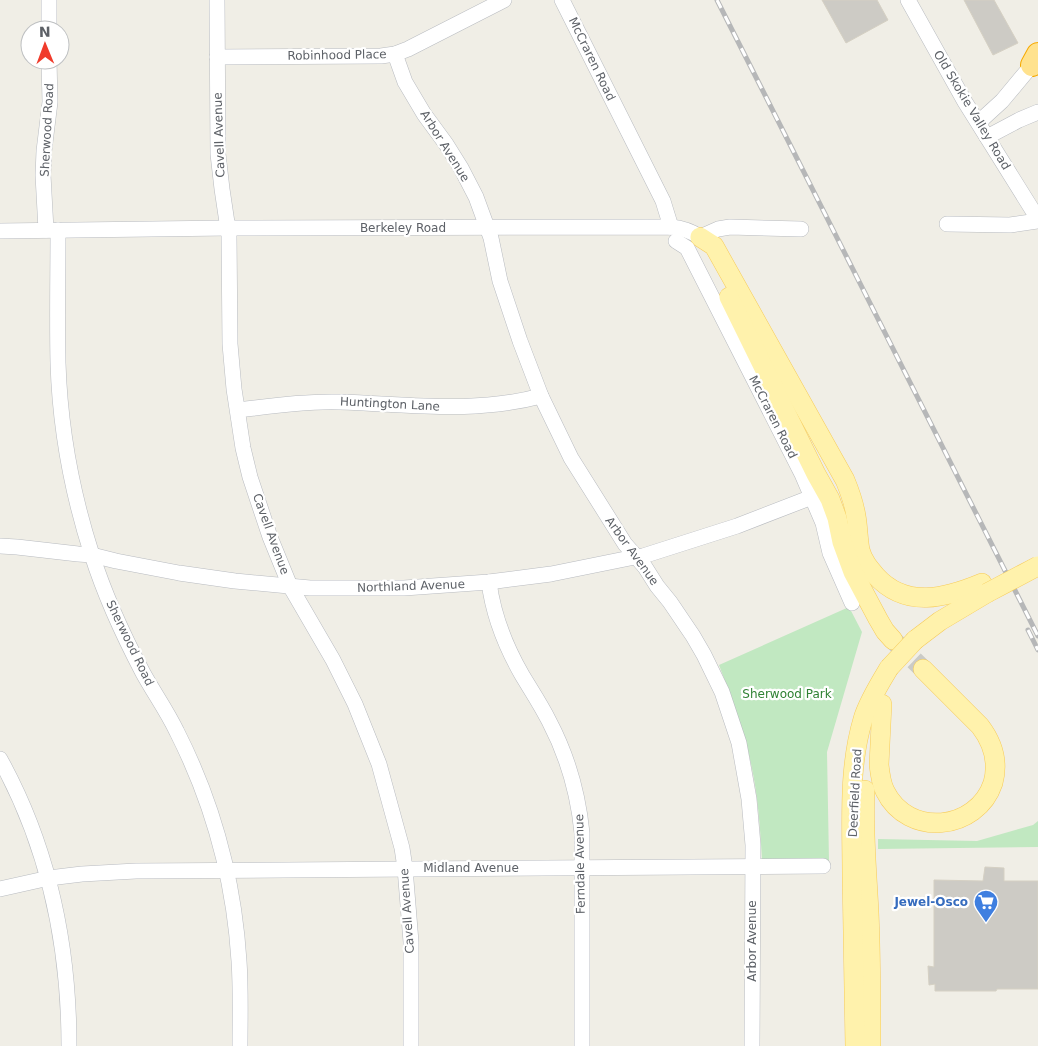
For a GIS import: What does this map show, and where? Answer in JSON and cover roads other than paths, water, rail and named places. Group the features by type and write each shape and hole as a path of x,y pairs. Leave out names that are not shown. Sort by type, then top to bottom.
{"main road":[{"path":"700,237 714,246 845,480 856,517 860,549 868,567 882,583 903,594 917,597 987,593 1038,566"},
{"path":"700,237 830,499 853,572 885,631 893,640"},
{"name":"Deerfield Road","path":"855,1046 852,801 854,763 864,717 880,684 895,672 940,621 987,593 1038,580"},
{"path":"882,704 880,775 885,791 893,804 917,820 932,823 956,820 973,811 986,797 991,788 995,775 996,761 994,749 980,726 923,669"},
{"name":"Deerfield Road","path":"871,1046 871,954 865,802 867,764 871,738 895,672"}],"street":[{"path":"49,0 49,20"},
{"name":"Cavell Avenue","path":"217,0 218,154 229,236 230,344 234,390 243,448 250,477 270,536 290,586 333,660 355,704 379,764 402,848 405,868 411,942 411,1046"},
{"name":"Robinhood Place","path":"217,56 371,56 395,54 504,0"},
{"name":"McCraren Road","path":"562,0 663,201 673,234 687,248 802,474 823,523 830,553 852,603"},
{"name":"Old Skokie Valley Road","path":"908,0 966,102 1038,220"},
{"name":"Arbor Avenue","path":"395,54 405,82 424,114 461,168 476,197 491,238 500,281 520,341 541,396 571,458 614,529 645,567 693,636 722,692 739,743 749,800 752,845 752,1046"},
{"path":"979,122 1002,101 1036,60"},
{"name":"Sherwood Road","path":"49,70 50,102 43,175 52,230 58,364 63,429 68,458 78,508 104,591 126,640 177,731 194,769 221,846 232,898 240,964 240,1046"},
{"path":"987,137 1038,112"},
{"path":"947,224 1010,225 1038,220"},
{"path":"700,237 730,226 801,229"},
{"name":"Berkeley Road","path":"0,231 487,227 673,234 686,230 700,237"},
{"name":"Huntington Lane","path":"238,410 313,402 450,407 477,406 522,401 541,396"},
{"name":"Northland Avenue","path":"0,546 92,555 179,573 235,581 310,588 404,588 489,582 551,574 644,556 737,526 812,497"},
{"name":"Ferndale Avenue","path":"489,582 493,604 510,652 549,720 565,755 576,792 582,833 582,1046"},
{"path":"0,759 28,819 49,878 63,950 69,1012 69,1046"},
{"name":"Midland Avenue","path":"0,889 49,878 136,871 823,866"}],"tunnel":[{"path":"894,641 923,669"}],"railway":[{"path":"717,0 1038,636"},
{"path":"1028,630 1038,650"}],"place":[{"name":"Jewel-Osco","path":"986,923"}],"park label":[{"name":"Sherwood Park","path":"787,694"}]}
